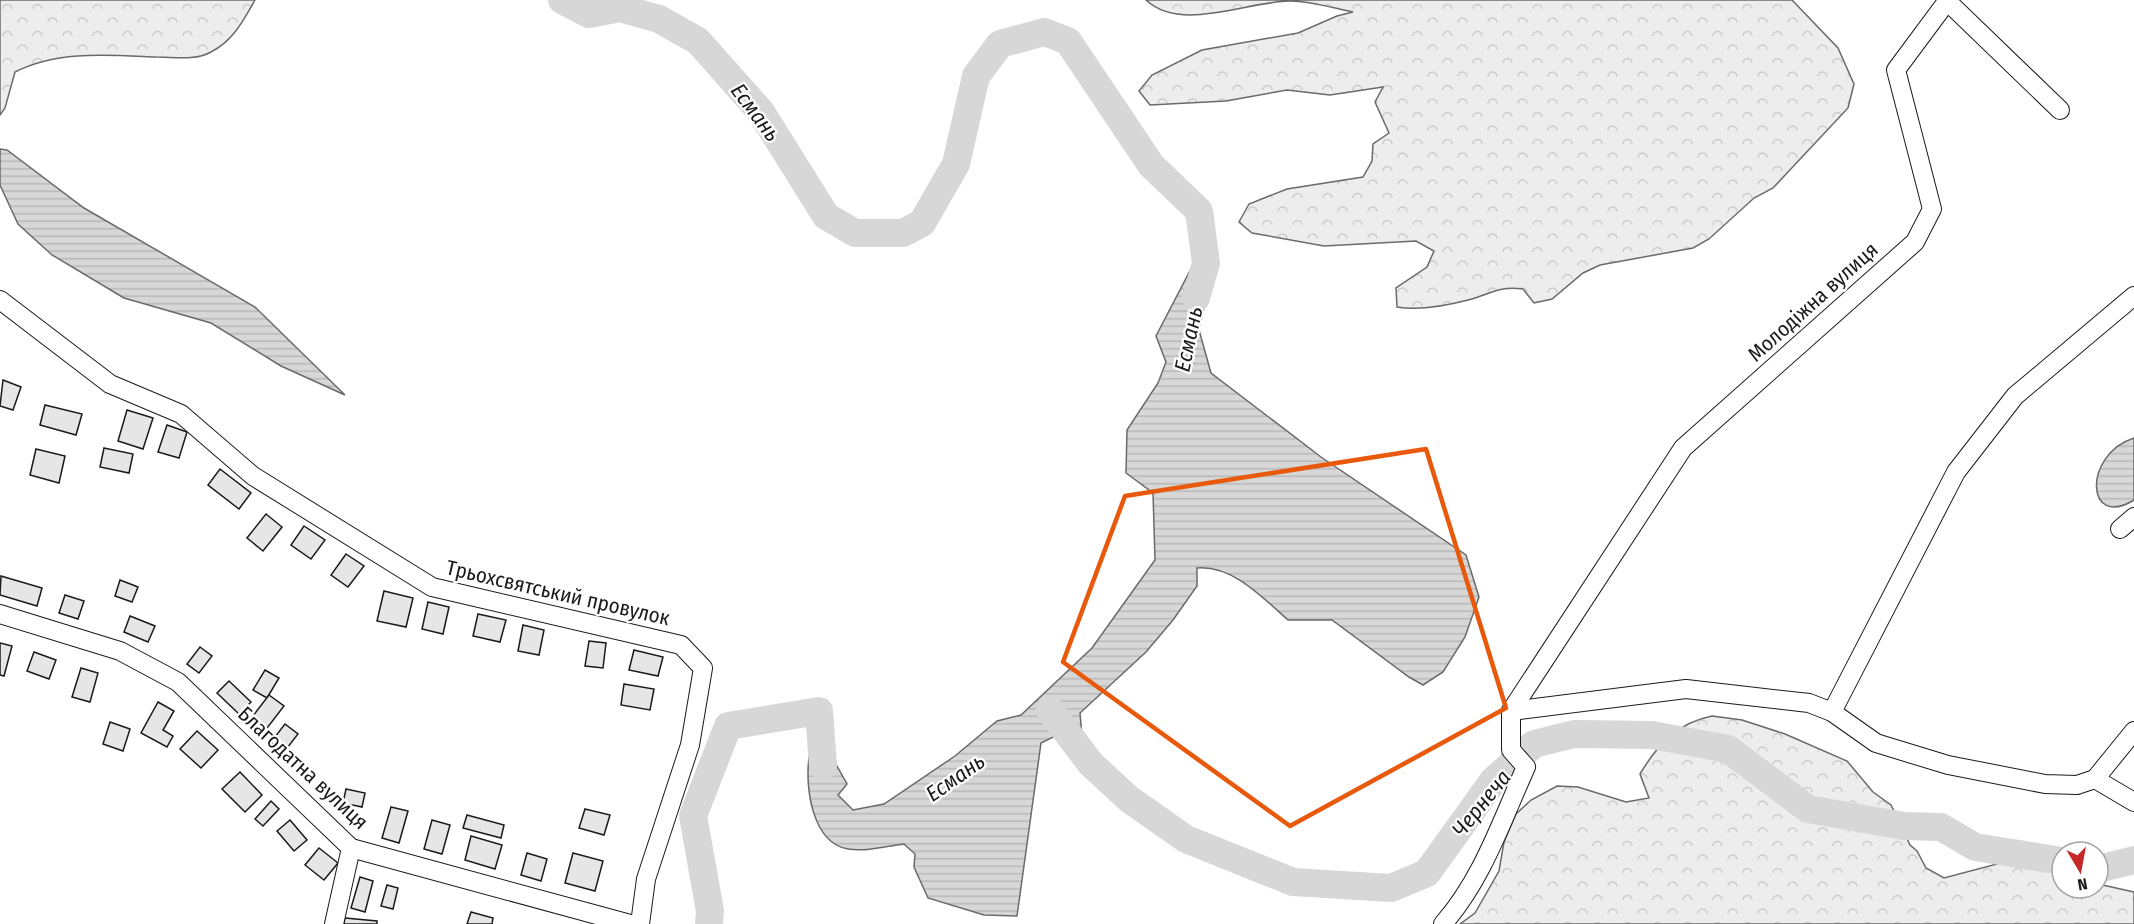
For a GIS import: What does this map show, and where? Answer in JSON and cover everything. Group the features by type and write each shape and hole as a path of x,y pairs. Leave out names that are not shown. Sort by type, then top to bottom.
{"street":[{"path":"1948,1 2060,110"},
{"name":"Молодіжна вулиця","path":"1511,711 1683,448 1915,242 1932,209 1896,70 1948,1"},
{"path":"1832,712 1956,472 2015,396 2134,296"},
{"name":"Трьохсвятський провулок","path":"0,300 110,384 181,414 253,476 432,587 681,645 703,668 690,745 646,879 640,924"},
{"name":"Благодатна вулиця","path":"0,614 120,651 178,682 351,848 630,924"},
{"path":"1443,924 1457,908 1485,863 1526,767 1511,750 1511,711 1686,689 1809,704 1832,712 1876,743 1948,765 2045,784 2077,785 2095,779 2134,731"},
{"path":"2095,779 2134,802"},
{"path":"334,924 351,848"}],"highlighted area":[{"path":"1426,449 1506,708 1290,826 1063,662 1125,496"}],"green space":[{"path":"0,0 255,0 242,23 231,36 219,47 205,55 184,58 102,55 66,57 31,65 15,72 5,108 0,115"},
{"path":"1146,0 1792,0 1838,48 1854,84 1848,108 1773,188 1754,198 1709,239 1693,248 1600,265 1583,273 1552,299 1534,303 1523,289 1507,289 1450,304 1424,308 1397,307 1396,288 1427,267 1434,251 1416,241 1324,246 1252,233 1239,222 1249,204 1287,189 1363,177 1372,161 1373,144 1389,133 1375,102 1383,87 1330,95 1287,90 1226,101 1150,105 1139,91 1152,75 1202,50 1298,33 1337,16 1353,12 1313,3 1290,1 1215,13 1177,14 1161,10"},
{"path":"1712,716 1742,720 1785,734 1847,761 1873,792 1891,805 1910,845 1917,851 1926,868 1944,878 2046,851 2050,854 2050,900 2110,900 2110,887 2134,892 2134,924 1460,924 1475,913 1499,871 1504,842 1516,814 1531,800 1557,786 1578,787 1626,802 1649,798 1640,774 1661,744 1679,730 1700,719"}],"water":[{"path":"0,149 7,150 84,208 255,307 345,395 281,366 211,323 124,298 52,255 18,224 0,185"},
{"path":"1206,263 1208,290 1199,330 1211,373 1321,457 1466,555 1479,597 1465,637 1443,672 1423,685 1332,620 1288,620 1258,593 1235,577 1210,568 1197,568 1197,586 1173,620 1146,652 1080,713 1082,737 1065,731 1041,743 1017,916 984,915 928,898 914,867 915,854 904,844 869,849 848,849 836,845 819,825 810,798 808,770 810,754 820,727 828,750 847,784 838,795 853,810 884,804 955,756 997,721 1021,715 1092,648 1155,560 1153,493 1126,473 1127,430 1158,383 1166,362 1156,336 1193,265"},
{"path":"2134,438 2134,500 2118,507 2106,505 2099,498 2096,487 2098,473 2105,459 2117,447"}],"building":[{"path":"3,380 21,387 13,410 0,406"},
{"path":"45,405 82,414 76,435 40,425"},
{"path":"127,410 153,418 143,449 118,441"},
{"path":"167,425 187,432 179,458 158,452"},
{"path":"104,448 133,454 129,473 100,467"},
{"path":"36,449 65,456 59,483 30,475"},
{"path":"220,469 251,493 239,509 208,485"},
{"path":"266,514 282,527 263,551 247,538"},
{"path":"304,526 325,540 311,559 291,545"},
{"path":"346,554 364,566 348,587 331,575"},
{"path":"1,576 42,588 37,606 0,595"},
{"path":"120,580 138,587 132,602 115,596"},
{"path":"384,591 413,598 406,627 377,621"},
{"path":"65,595 84,601 78,619 59,613"},
{"path":"428,602 449,607 443,634 422,629"},
{"path":"478,614 506,620 500,642 473,636"},
{"path":"130,616 155,626 148,642 124,632"},
{"path":"523,625 544,630 539,655 518,651"},
{"path":"589,641 606,643 603,668 585,666"},
{"path":"0,643 12,646 4,676 0,675"},
{"path":"200,647 212,656 199,673 187,664"},
{"path":"634,650 663,657 658,676 629,670"},
{"path":"34,652 56,660 49,679 27,671"},
{"path":"81,668 98,673 90,702 72,697"},
{"path":"265,670 279,678 267,698 253,690"},
{"path":"229,681 251,702 239,714 217,693"},
{"path":"624,684 654,689 650,710 621,705"},
{"path":"269,695 284,706 264,732 249,721"},
{"path":"158,702 174,711 163,730 173,736 167,747 141,733"},
{"path":"110,722 130,729 123,751 103,744"},
{"path":"285,724 298,734 284,752 271,742"},
{"path":"197,731 218,750 201,768 180,749"},
{"path":"240,772 262,795 245,812 222,789"},
{"path":"346,789 365,793 362,807 343,803"},
{"path":"271,801 279,809 263,826 255,819"},
{"path":"391,807 408,811 399,843 382,838"},
{"path":"585,809 610,815 604,835 579,828"},
{"path":"467,815 504,825 501,838 463,828"},
{"path":"290,820 307,840 294,851 277,831"},
{"path":"432,820 450,825 442,854 424,849"},
{"path":"471,836 502,845 495,869 465,860"},
{"path":"319,848 338,863 324,880 305,865"},
{"path":"527,853 547,859 541,881 521,875"},
{"path":"573,853 603,861 595,891 565,883"},
{"path":"360,877 373,881 365,912 351,908"},
{"path":"387,885 398,888 393,909 381,906"},
{"path":"471,912 493,918 492,924 467,924"},
{"path":"345,918 377,921 377,924 344,924"}],"waterway":[{"name":"Есмань","path":"562,0 589,14 620,8 659,19 698,41 761,112 826,216 855,233 903,233 922,223 956,164 976,76 1000,44 1044,32 1068,41 1151,165 1199,211 1206,263 1196,298"},
{"name":"Чернеча","path":"1050,710 1091,764 1129,799 1186,839 1293,882 1391,888 1427,873 1493,781 1534,744 1574,734 1652,735 1728,749 1808,809 1904,826 1941,827 1975,847 2050,859"},
{"name":"Есмань","path":"709,924 710,911 693,816 728,726 819,711 823,766"},
{"name":"Чернеча","path":"2110,866 2134,860"}]}
